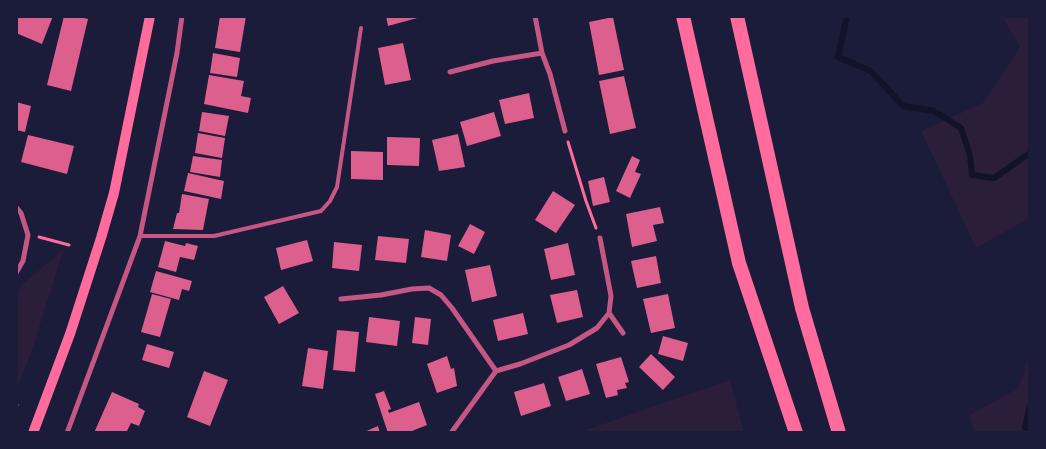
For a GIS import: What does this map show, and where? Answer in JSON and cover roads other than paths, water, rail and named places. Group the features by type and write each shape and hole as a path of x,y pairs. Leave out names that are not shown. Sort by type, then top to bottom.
{"highway":[{"path":"682,16 739,263 796,433"},
{"path":"737,16 802,308 839,433"}],"main road":[{"path":"33,433 70,334 101,238 116,184 150,16"}],"street":[{"path":"67,433 140,236 177,53 182,16"},
{"path":"534,16 542,53 550,74 565,131"},
{"path":"450,72 542,53"},
{"path":"16,208 21,213 28,234 24,261 16,273"},
{"path":"452,433 496,371 569,345 597,328 609,313 611,296 600,238"},
{"path":"341,299 429,288 441,295 452,308 496,371"},
{"path":"609,313 623,332"}],"lane":[{"path":"140,236 214,236 321,211 330,201 337,187 361,28"}],"waterway":[{"path":"847,16 838,57 871,71 903,106 934,111 961,128 970,155 972,175 994,178 1030,153"},
{"path":"1026,433 1025,427 1030,406"}]}
